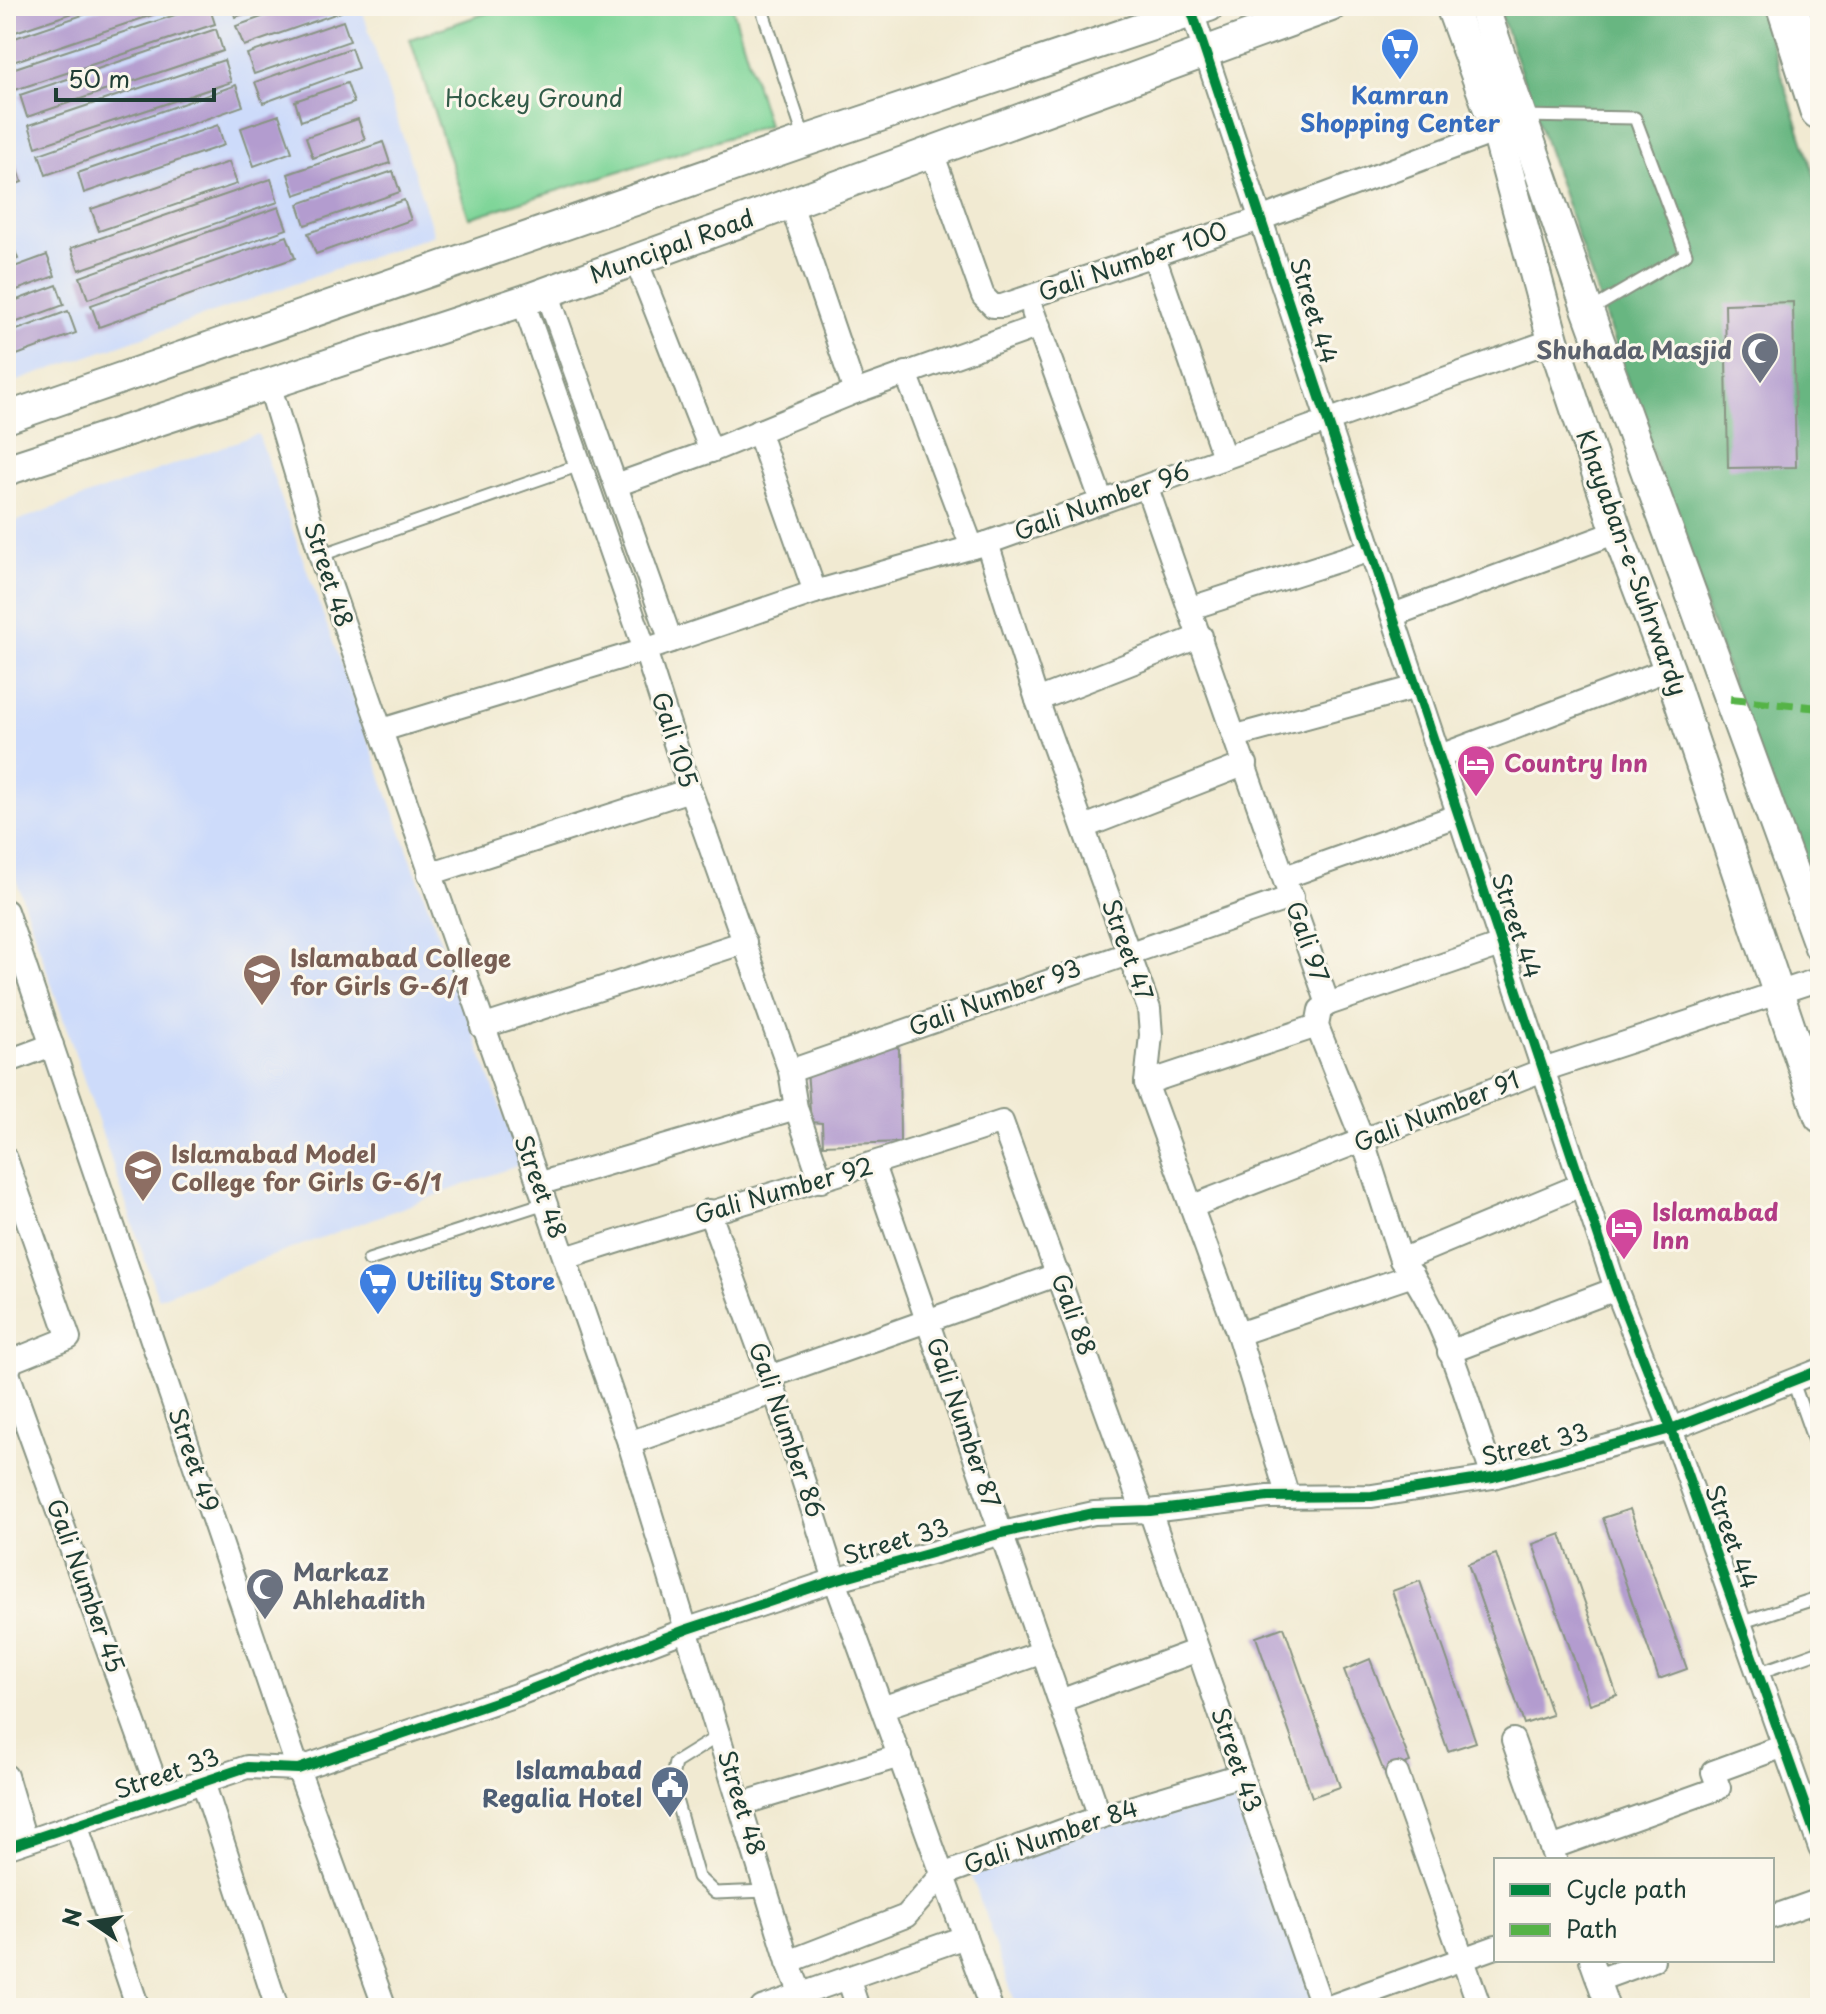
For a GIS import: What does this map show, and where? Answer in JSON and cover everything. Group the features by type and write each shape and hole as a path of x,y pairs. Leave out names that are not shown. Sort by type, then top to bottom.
{"highway":[{"path":"1787,6 1820,109"}],"street":[{"name":"Muncipal Road","path":"6,470 535,296 1331,6"},
{"name":"Khayaban-e-Suhrwardy","path":"1451,6 1509,124 1588,311 1820,947"},
{"name":"Khayaban-e-Suhrwardy","path":"1483,6 1553,340 1617,532 1669,669 1820,1117"},
{"path":"6,418 805,141 1200,9"},
{"name":"Street 44","path":"1200,9 1206,50 1327,423 1616,1289 1671,1429 1820,1848"},
{"name":"Gali Number 100","path":"932,152 983,296 993,306 1263,218 1509,124"},
{"path":"791,204 855,392"},
{"path":"1154,256 1224,457"},
{"path":"636,260 711,451"},
{"path":"535,296 616,485 671,641"},
{"name":"Gali 105","path":"535,296 580,465 690,790 790,1071 796,1108 821,1181"},
{"path":"1028,297 1102,502"},
{"name":"Gali Number 100","path":"616,485 711,451 855,392 1039,326"},
{"name":"Gali Number 96","path":"382,730 645,650 815,592 979,545 1147,488 1224,457 1327,423 1553,340"},
{"name":"Street 47","path":"906,373 979,545 1149,1009 1151,1035 1146,1083 1238,1334 1288,1497"},
{"name":"Street 48","path":"269,384 321,555 429,874 629,1443 788,1962 801,1994"},
{"path":"758,431 815,592"},
{"name":"Gali 97","path":"1147,488 1328,1004 1320,1010 1317,1026"},
{"path":"1393,615 1617,532"},
{"path":"1191,608 1371,550"},
{"path":"1037,700 1201,636"},
{"path":"1440,756 1669,669"},
{"path":"1236,736 1417,687"},
{"path":"1084,827 1246,764"},
{"path":"429,874 690,790"},
{"name":"Gali Number 93","path":"790,1071 1126,952 1459,815"},
{"name":"Street 49","path":"6,911 298,1769 385,2008"},
{"path":"482,1027 745,942"},
{"path":"1328,1004 1501,945"},
{"name":"Gali Number 91","path":"1193,1206 1543,1070 1820,979"},
{"path":"1146,1083 1317,1026 1363,1141 1407,1268 1449,1352 1493,1477"},
{"path":"6,1062 52,1045"},
{"path":"542,1194 796,1108"},
{"name":"Gali Number 92","path":"566,1258 709,1211 873,1165 1002,1122"},
{"name":"Gali 88","path":"1002,1122 1146,1510"},
{"path":"6,1159 69,1338 12,1361 8,1377"},
{"name":"Gali Number 87","path":"873,1165 1100,1817"},
{"path":"1238,1334 1407,1268 1581,1185"},
{"name":"Gali Number 86","path":"709,1211 772,1385 835,1580 991,2008"},
{"path":"629,1443 928,1322 1059,1274"},
{"path":"1449,1352 1616,1289"},
{"name":"Street 33","path":"16,1844 77,1827 160,1795 247,1767 298,1769 516,1695 688,1629 835,1580 1002,1533 1094,1513 1288,1497 1372,1496 1493,1477 1671,1429 1820,1370"},
{"name":"Gali Number 45","path":"8,1377 160,1795"},
{"name":"Street 43","path":"1146,1510 1324,2008"},
{"path":"1060,1701 1198,1650"},
{"path":"882,1708 1043,1652"},
{"path":"1513,1740 1554,1854 1719,1788 1713,1772 1784,1746"},
{"path":"741,1804 900,1756"},
{"path":"1397,1774 1480,2008"},
{"name":"Gali Number 84","path":"788,1962 906,1916 942,1875 1100,1817 1241,1775"},
{"path":"6,1776 16,1844"},
{"path":"203,1782 277,2008"},
{"path":"77,1827 138,2008"},
{"path":"1774,1916 1820,1900"},
{"path":"762,2008 965,1937"},
{"path":"1324,2008 1494,1948"},
{"path":"1608,2008 1594,1970 1641,1962"},
{"path":"848,1978 858,2008"}],"lane":[{"path":"761,6 805,141"},
{"path":"1509,124 1635,118 1686,254 1588,311"},
{"path":"321,555 580,465"},
{"path":"369,1260 542,1194"},
{"path":"1793,1382 1820,1458"},
{"path":"1740,1623 1820,1597"},
{"path":"1758,1673 1820,1651"},
{"path":"720,1735 675,1763 671,1782 698,1877 715,1893 767,1891"}],"shaded area":[{"path":"6,6 361,6 434,235 6,385"},
{"name":"Islamabad College for Girls G-6/1","path":"258,434 521,1164 158,1298 6,850 6,525"},
{"path":"1246,1769 1323,2008 1017,2008 971,1874"}],"green space":[{"name":"Hockey Ground","path":"507,6 732,6 768,125 469,218 410,39"},
{"path":"1498,6 1759,6 1820,193 1820,938"}],"building":[{"path":"18,6 91,7 6,35 6,10"},
{"path":"109,6 176,7 7,64 6,41"},
{"path":"209,6 215,24 15,90 9,70"},
{"path":"232,6 266,6 266,7 235,17"},
{"path":"293,6 339,6 341,12 244,46 236,26"},
{"path":"343,21 350,41 254,74 247,54"},
{"path":"216,29 223,51 27,117 20,95"},
{"path":"351,48 358,68 263,103 255,82"},
{"path":"224,60 231,82 36,147 29,125"},
{"path":"347,83 354,103 301,121 295,101"},
{"path":"236,85 243,106 46,175 39,154"},
{"path":"279,115 292,152 254,166 241,128"},
{"path":"358,119 365,140 313,158 306,137"},
{"path":"218,125 224,145 84,193 78,173"},
{"path":"6,135 13,155 6,158"},
{"path":"383,142 390,163 295,195 288,174"},
{"path":"15,161 22,182 6,188 6,165"},
{"path":"229,162 237,184 99,231 91,209"},
{"path":"393,171 400,192 305,225 298,204"},
{"path":"271,179 278,202 79,270 71,248"},
{"path":"404,200 411,220 316,254 308,233"},
{"path":"279,207 287,229 88,299 80,277"},
{"path":"287,236 295,258 99,327 91,305"},
{"path":"10,237 18,259 6,263 6,238"},
{"path":"47,255 55,276 6,294 6,270"},
{"path":"57,285 64,305 6,326 6,304"},
{"name":"Shuhada Masjid","path":"1793,302 1796,467 1728,468 1725,304"},
{"path":"68,311 76,333 6,359 6,334"},
{"path":"894,1044 899,1049 900,1142 823,1145 822,1123 811,1122 807,1070"},
{"path":"1630,1509 1687,1669 1659,1679 1603,1518"},
{"path":"1561,1534 1617,1695 1590,1704 1533,1544"},
{"path":"1496,1554 1552,1715 1524,1724 1468,1564"},
{"path":"1420,1581 1476,1742 1448,1751 1392,1591"},
{"path":"1284,1627 1340,1787 1312,1797 1256,1637"},
{"path":"1370,1659 1410,1762 1384,1772 1344,1670"}],"marked path":[{"path":"1730,699 1820,708"}],"cycle path":[{"path":"1192,12 1616,1289 1671,1429 1820,1848"},
{"path":"6,1848 247,1767 298,1769 516,1695 688,1629 835,1580 1002,1533 1094,1513 1150,1511 1268,1497 1372,1496 1493,1477 1671,1429 1820,1370"}],"place":[{"name":"Kamran Shopping Center","path":"1400,81"},
{"name":"Shuhada Masjid","path":"1760,385"},
{"name":"Country Inn","path":"1476,798"},
{"name":"Islamabad College for Girls G-6/1","path":"262,1007"},
{"name":"Islamabad Model College for Girls G-6/1","path":"143,1203"},
{"name":"Islamabad Inn","path":"1624,1261"},
{"name":"Utility Store","path":"378,1316"},
{"name":"Markaz Ahlehadith","path":"265,1621"},
{"name":"Islamabad Regalia Hotel","path":"670,1819"}]}
